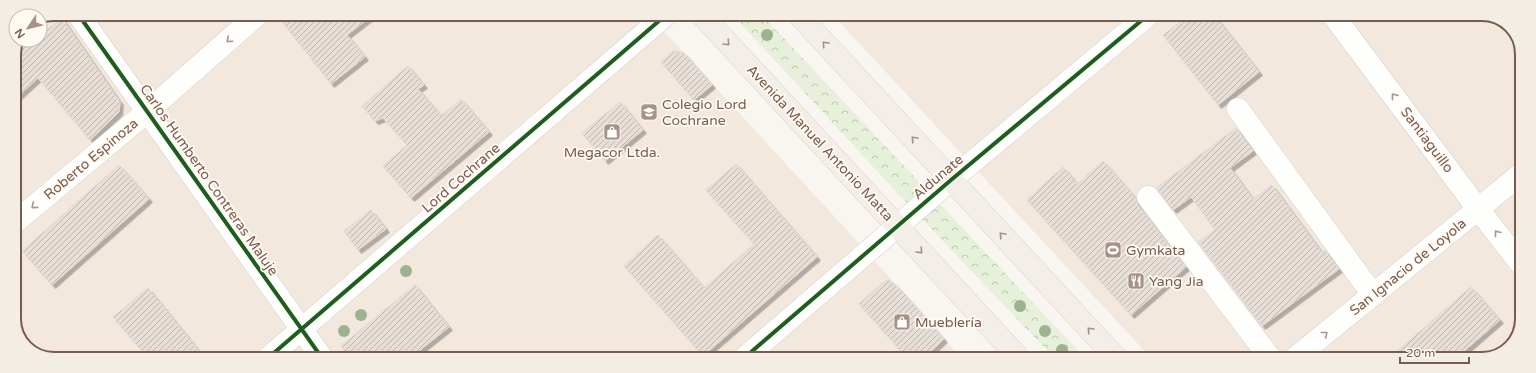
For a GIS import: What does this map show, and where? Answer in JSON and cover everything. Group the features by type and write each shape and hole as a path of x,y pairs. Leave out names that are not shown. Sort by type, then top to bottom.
{"main road":[{"name":"Avenida Manuel Antonio Matta","path":"707,21 1014,352"},
{"path":"804,21 1111,352"}],"street":[{"name":"Carlos Humberto Contreras Maluje","path":"83,21 318,352"},
{"name":"Roberto Espinoza","path":"21,217 148,112 249,21"},
{"name":"Lord Cochrane","path":"275,352 659,21"},
{"name":"Aldunate","path":"751,352 951,180 1141,21"},
{"name":"Santiaguillo","path":"1337,21 1515,256"},
{"path":"1238,109 1373,295"},
{"name":"San Ignacio de Loyola","path":"1303,352 1515,180"},
{"path":"1148,197 1266,352"}],"shaded area":[{"path":"54,21 654,21 855,239 956,352 54,352 43,350 29,341 25,335 21,321 22,48 48,48 48,22"},
{"path":"838,21 1482,21 1498,25 1507,32 1514,46 1515,52 1515,319 1511,335 1507,341 1497,349 1486,352 1146,352"}],"green space":[{"path":"738,21 768,21 1079,352 1048,352 902,198"}],"building":[{"path":"58,21 64,21 120,102 119,112 90,140 38,78 21,94 22,48 48,48 48,29"},
{"path":"282,21 365,21 347,35 365,57 331,84"},
{"path":"1181,21 1219,21 1259,72 1218,105 1163,35"},
{"path":"673,51 684,53 712,85 694,100 661,62"},
{"path":"408,66 424,85 418,89 441,116 461,99 489,132 411,198 383,166 407,145 383,118 375,121 362,106"},
{"name":"Megacor Ltda.","path":"620,102 643,130 605,161 582,133"},
{"path":"1236,128 1253,151 1230,168 1253,199 1272,185 1322,253 1325,250 1339,269 1262,326 1198,242 1215,230 1191,197 1173,210 1156,188"},
{"path":"1103,161 1136,198 1138,205 1186,267 1131,315 1027,200 1063,167 1077,184"},
{"path":"736,164 817,257 708,352 699,352 624,266 658,235 704,288 754,244 706,190"},
{"path":"119,165 149,199 52,285 22,251"},
{"path":"371,210 386,229 358,250 344,231"},
{"name":"Mueblería","path":"889,280 897,286 944,339 930,352 902,352 859,304 882,283"},
{"path":"415,285 449,327 418,352 346,352 341,346"},
{"path":"1471,287 1500,320 1463,352 1396,352"},
{"path":"148,288 200,352 143,352 113,317"}],"cycle path":[{"path":"83,21 318,352"},
{"path":"275,352 659,21"},
{"path":"751,352 951,180 1141,21"}],"place":[{"name":"Colegio Lord Cochrane","path":"649,112"},
{"name":"Megacor Ltda.","path":"612,132"},
{"name":"Gymkata","path":"1113,250"},
{"name":"Yang Jia","path":"1136,281"},
{"name":"Mueblería","path":"902,322"}]}
